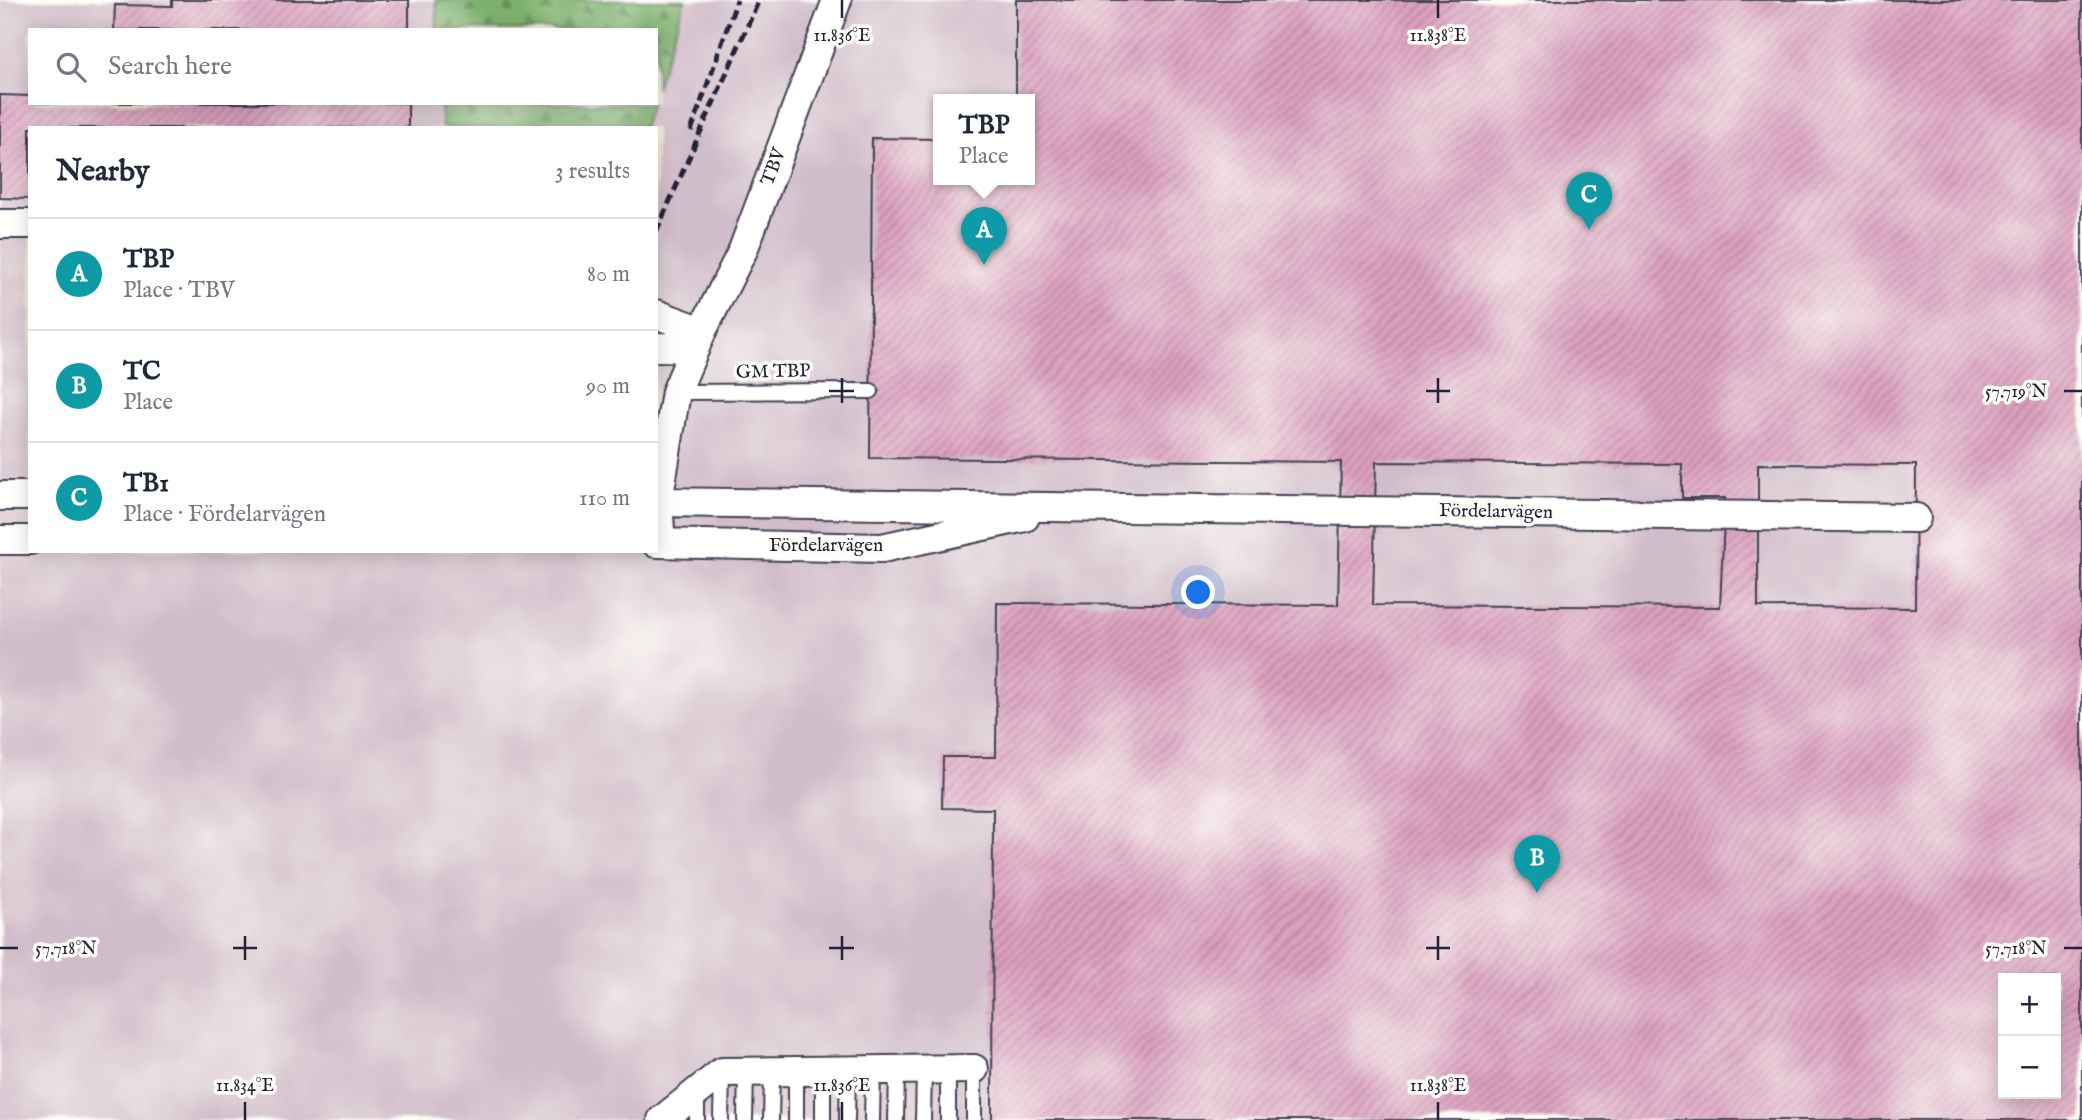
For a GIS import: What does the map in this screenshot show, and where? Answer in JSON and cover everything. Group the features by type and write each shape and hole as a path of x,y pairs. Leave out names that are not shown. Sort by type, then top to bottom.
{"street":[{"path":"809,75 824,0"},
{"name":"TBV","path":"658,496 676,392 743,250 837,0"},
{"path":"0,224 28,224"},
{"path":"658,315 699,339"},
{"path":"658,347 699,339"},
{"path":"0,496 28,496"},
{"name":"Fördelarvägen","path":"658,502 1916,518"},
{"name":"Fördelarvägen","path":"659,543 882,548 1075,506"},
{"name":"TBV","path":"658,522 659,543"},
{"path":"0,540 28,540"},
{"path":"662,1120 697,1092 848,1070"}],"lane":[{"name":"GM TBP","path":"676,392 871,391"},
{"path":"721,1120 848,1070 974,1120"},
{"path":"745,1120 848,1070"},
{"path":"771,1120 848,1070"},
{"path":"796,1120 848,1070"},
{"path":"823,1120 848,1070"},
{"path":"847,1120 848,1070"},
{"path":"848,1070 872,1120"},
{"path":"848,1070 896,1120"},
{"path":"848,1070 923,1120"},
{"path":"848,1070 948,1120"},
{"path":"697,1092 697,1120"}],"shaded area":[{"path":"0,0 2082,0 2082,1120 0,1120"}],"green space":[{"path":"436,0 685,0 658,82 658,28 437,28"},
{"path":"441,105 650,105 644,126 442,126"}],"building":[{"path":"172,0 409,0 409,28 114,28 115,5 172,6"},
{"path":"1016,0 2082,0 2082,1120 992,1120 993,809 942,808 943,757 996,757 997,603 1338,605 1341,462 870,458 872,138 933,139 933,185 1035,185 1035,94 1016,94","holes":["1376,462 1682,464 1682,498 1725,498 1720,607 1373,605","1758,464 1916,465 1915,608 1758,607"]},
{"path":"0,95 28,96 28,105 408,105 408,126 28,126 28,199 0,198"}],"railway":[{"path":"691,131 737,0"},
{"path":"658,227 759,0"}],"place":[{"name":"TB1","path":"1589,230"},
{"name":"TBP","path":"984,265"},
{"name":"TC","path":"1537,893"}]}
